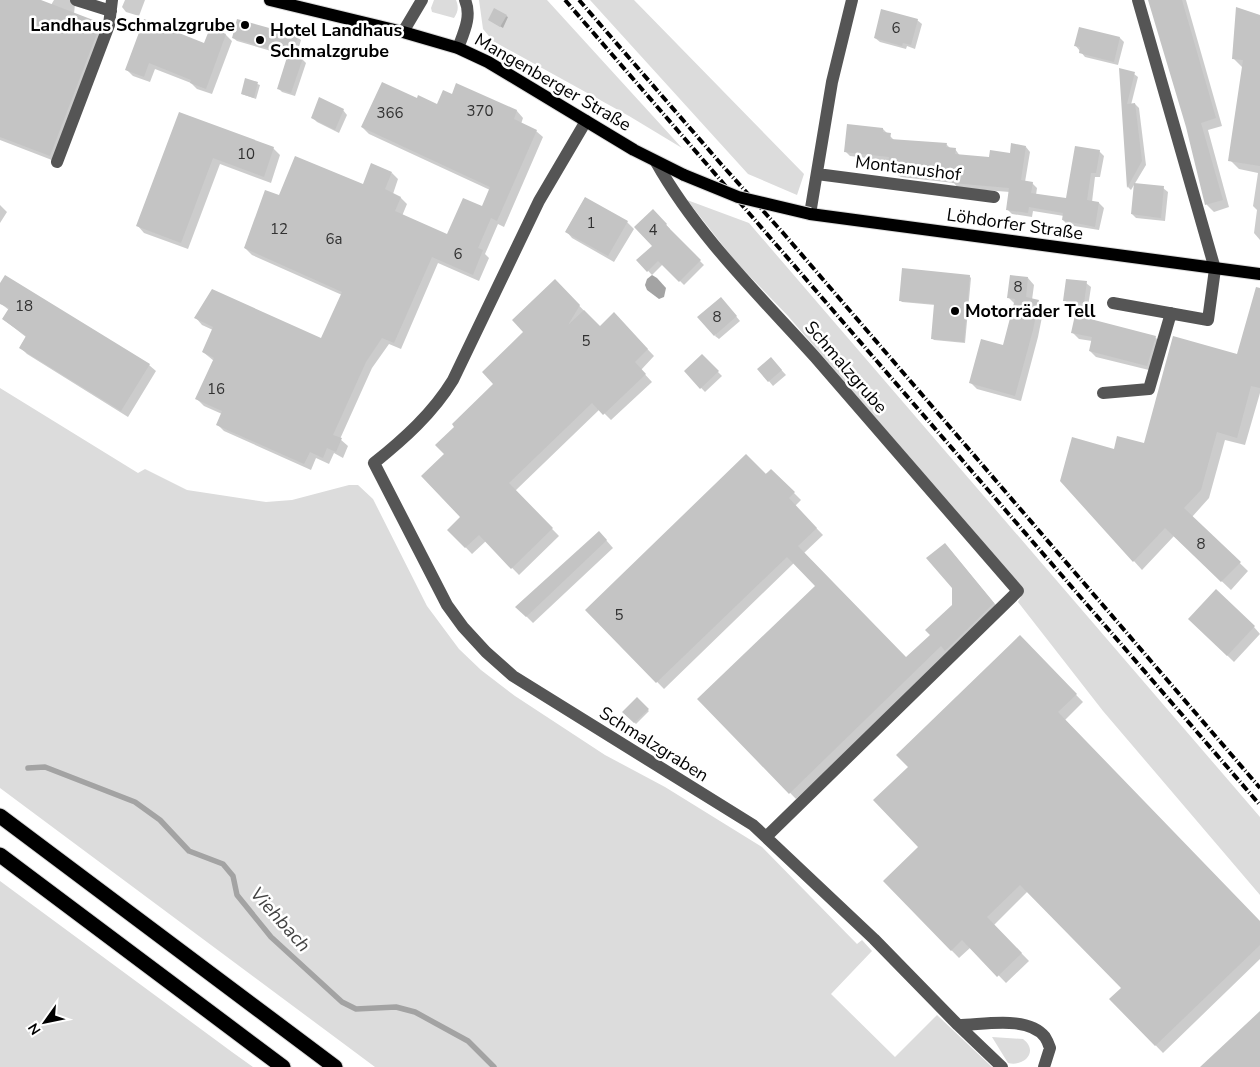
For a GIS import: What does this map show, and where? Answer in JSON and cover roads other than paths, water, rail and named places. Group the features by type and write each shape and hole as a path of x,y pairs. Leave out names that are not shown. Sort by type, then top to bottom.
{"highway":[{"path":"0,816 336,1067"},
{"path":"0,855 283,1067"}],"main road":[{"name":"Mangenberger Straße","path":"270,0 404,32 458,48 488,62 656,162 738,197 810,214"},
{"name":"Löhdorfer Straße","path":"810,214 1260,274"}],"street":[{"path":"57,162 109,26 111,6 76,0"},
{"path":"404,32 422,0"},
{"path":"458,48 468,18 468,6 465,0"},
{"path":"810,214 832,82 852,0"},
{"path":"1113,303 1208,320 1215,269 1138,0"},
{"name":"Schmalzgraben","path":"586,121 539,201 453,380 422,420 390,450 374,462 448,605 463,627 486,652 513,676 753,825 874,939 1002,1067"},
{"name":"Schmalzgrube","path":"656,162 683,206 732,266 839,385 1018,591 766,836"},
{"name":"Montanushof","path":"817,174 994,197"},
{"path":"1103,393 1149,390 1171,313"},
{"path":"958,1025 1019,1023 1033,1028 1045,1037 1050,1048 1044,1067"}],"waterway":[{"name":"Viehbach","path":"28,768 45,767 135,802 160,820 189,851 223,864 233,876 237,895 271,937 342,1002 356,1009 396,1007 415,1012 468,1041 494,1067"}],"railway":[{"path":"565,0 1260,805"},
{"path":"579,0 784,234 1260,788"}],"place":[{"name":"Landhaus Schmalzgrube","path":"245,25"},
{"name":"Hotel Landhaus Schmalzgrube","path":"260,40"},
{"name":"Motorräder Tell","path":"955,311"}]}
